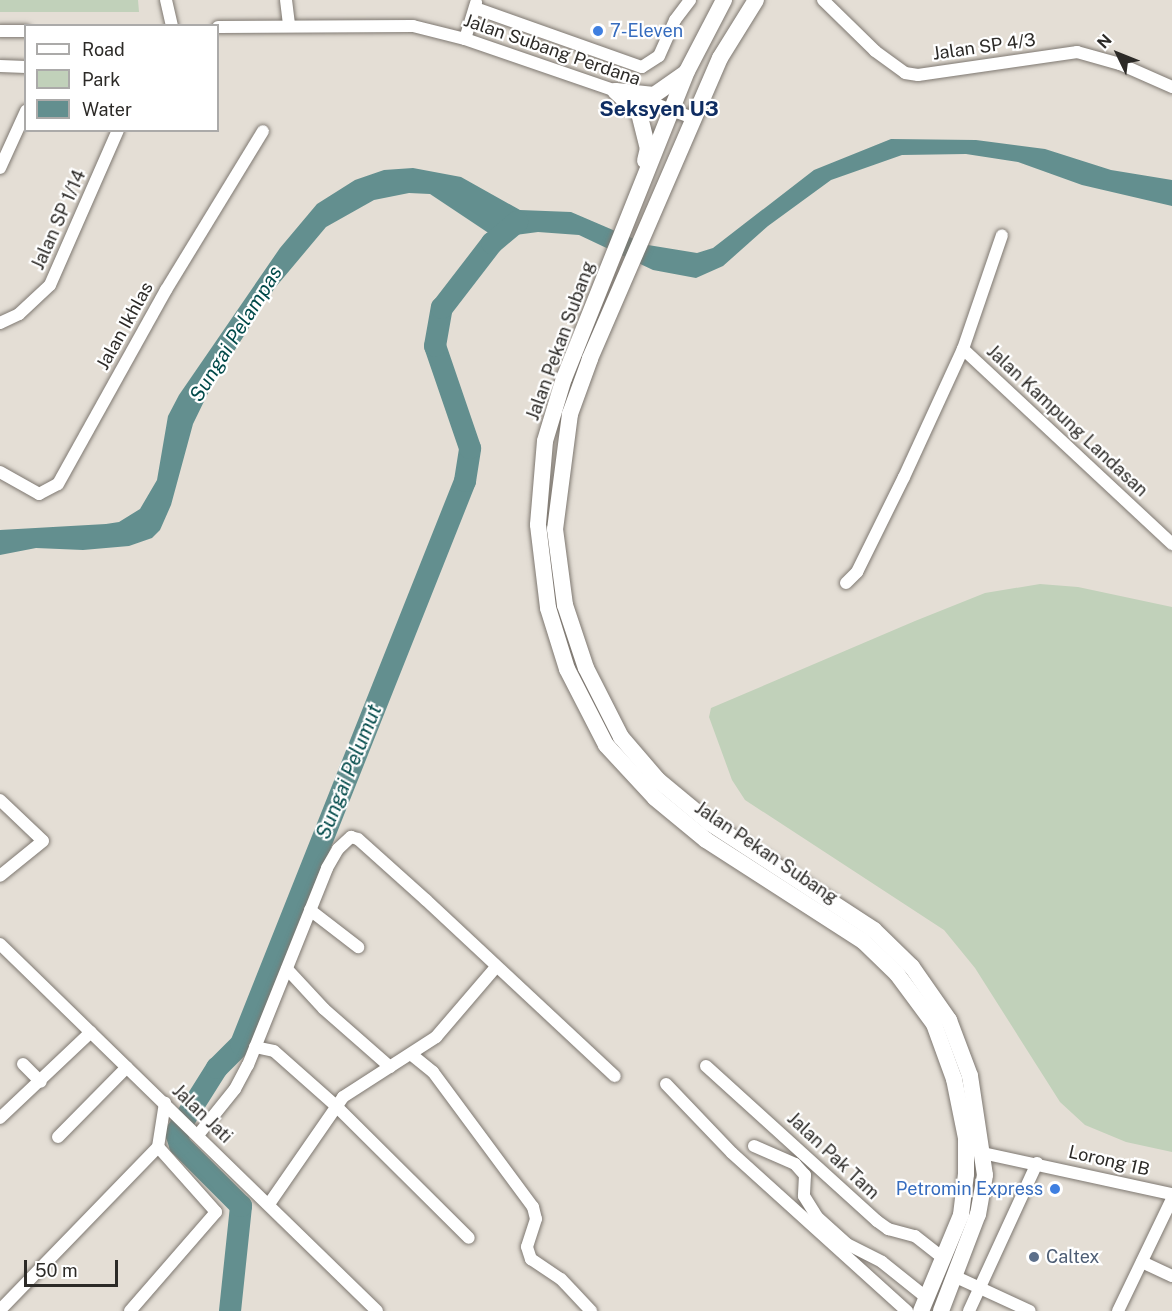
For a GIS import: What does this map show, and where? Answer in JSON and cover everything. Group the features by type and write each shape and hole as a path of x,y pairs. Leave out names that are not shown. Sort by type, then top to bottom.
{"main road":[{"path":"632,206 687,71 724,0"},
{"name":"Jalan Pekan Subang","path":"756,0 720,58 693,118 570,414 555,530 565,606 586,668 621,737 658,780 710,822 874,930 912,967 949,1020 967,1067 985,1175 978,1214 956,1277 941,1311"},
{"path":"615,90 654,95 677,82 687,71"},
{"path":"615,90 639,114 646,131 648,148 632,206"},
{"name":"Jalan Pekan Subang","path":"632,206 564,378 545,441 538,525 548,608 567,669 606,745 655,798 706,840 862,941 897,974 934,1024 954,1079 966,1138 961,1215 924,1304"}],"street":[{"path":"166,0 171,24"},
{"path":"286,0 289,26"},
{"path":"465,39 476,4 642,66 659,56 675,20 690,0"},
{"name":"Jalan SP 4/3","path":"823,0 884,59 905,73 918,75 1077,52 1120,64 1172,87"},
{"name":"Jalan Subang Perdana","path":"219,27 394,23 465,39 693,118"},
{"path":"0,32 24,31"},
{"path":"0,66 24,67"},
{"path":"0,168 24,115"},
{"name":"Jalan Ikhlas","path":"0,472 39,494 58,484 166,290 263,131"},
{"name":"Jalan SP 1/14","path":"0,323 19,314 50,285 117,132"},
{"path":"846,583 856,572 894,498 963,349 1002,235"},
{"name":"Jalan Kampung Landasan","path":"963,349 980,360 1172,544"},
{"path":"0,800 43,841 0,876"},
{"path":"196,1133 235,1089 255,1047 310,910 338,849 354,837 615,1076"},
{"path":"310,910 358,947"},
{"name":"Jalan Jati","path":"0,944 378,1311"},
{"path":"268,1204 336,1106 353,1087 412,1055 436,1037 496,967"},
{"path":"287,969 324,1009 390,1067"},
{"path":"0,1118 41,1082 91,1032"},
{"path":"255,1047 274,1051 336,1106 469,1238"},
{"path":"412,1055 433,1072 533,1207 536,1219 527,1247 531,1259 561,1279 591,1311"},
{"path":"23,1064 41,1082"},
{"name":"Jalan Pak Tam","path":"706,1066 877,1221 888,1229 915,1236 943,1258"},
{"path":"58,1137 127,1067"},
{"path":"666,1084 732,1153 907,1311"},
{"path":"0,1310 158,1147 165,1103"},
{"path":"754,1146 795,1164 805,1175 804,1196 817,1217 847,1244 882,1262 924,1304"},
{"path":"130,1311 216,1212 158,1147"},
{"name":"Lorong 1B","path":"982,1153 1037,1163 1172,1194"},
{"path":"969,1311 1037,1163"},
{"path":"1118,1311 1172,1199"},
{"path":"1142,1262 1172,1276"},
{"path":"956,1277 1030,1311"}],"green space":[{"path":"0,0 138,0 139,12 0,12"},
{"path":"1040,584 1078,587 1172,607 1172,1152 1126,1142 1085,1125 1060,1102 975,968 944,930 745,800 732,780 709,717 711,708 915,621 985,593"}],"water":[{"name":"Sungai Pelampas","path":"891,139 976,140 1045,149 1111,170 1172,180 1172,206 1082,185 1018,162 966,154 902,155 831,180 768,226 723,266 696,278 653,270 579,235 538,232 508,236 487,232 430,194 409,193 374,200 326,227 274,289 211,387 193,424 171,505 160,530 152,538 129,546 83,550 36,548 0,555 0,530 106,524 119,522 140,509 157,480 168,416 179,395 280,248 317,204 355,180 384,170 413,168 461,177 520,210 571,212 648,245 697,253 713,248 814,170"}],"waterway":[{"name":"Sungai Pelumut","path":"230,1311 241,1206 180,1145 176,1133 217,1068 241,1044 465,481 470,448 435,346 442,308 492,243 517,222"}],"place":[{"name":"7-Eleven","path":"598,31"},
{"name":"Petromin Express","path":"1055,1189"},
{"name":"Caltex","path":"1034,1257"}],"district":[{"name":"Seksyen U3","path":"659,109"}]}
